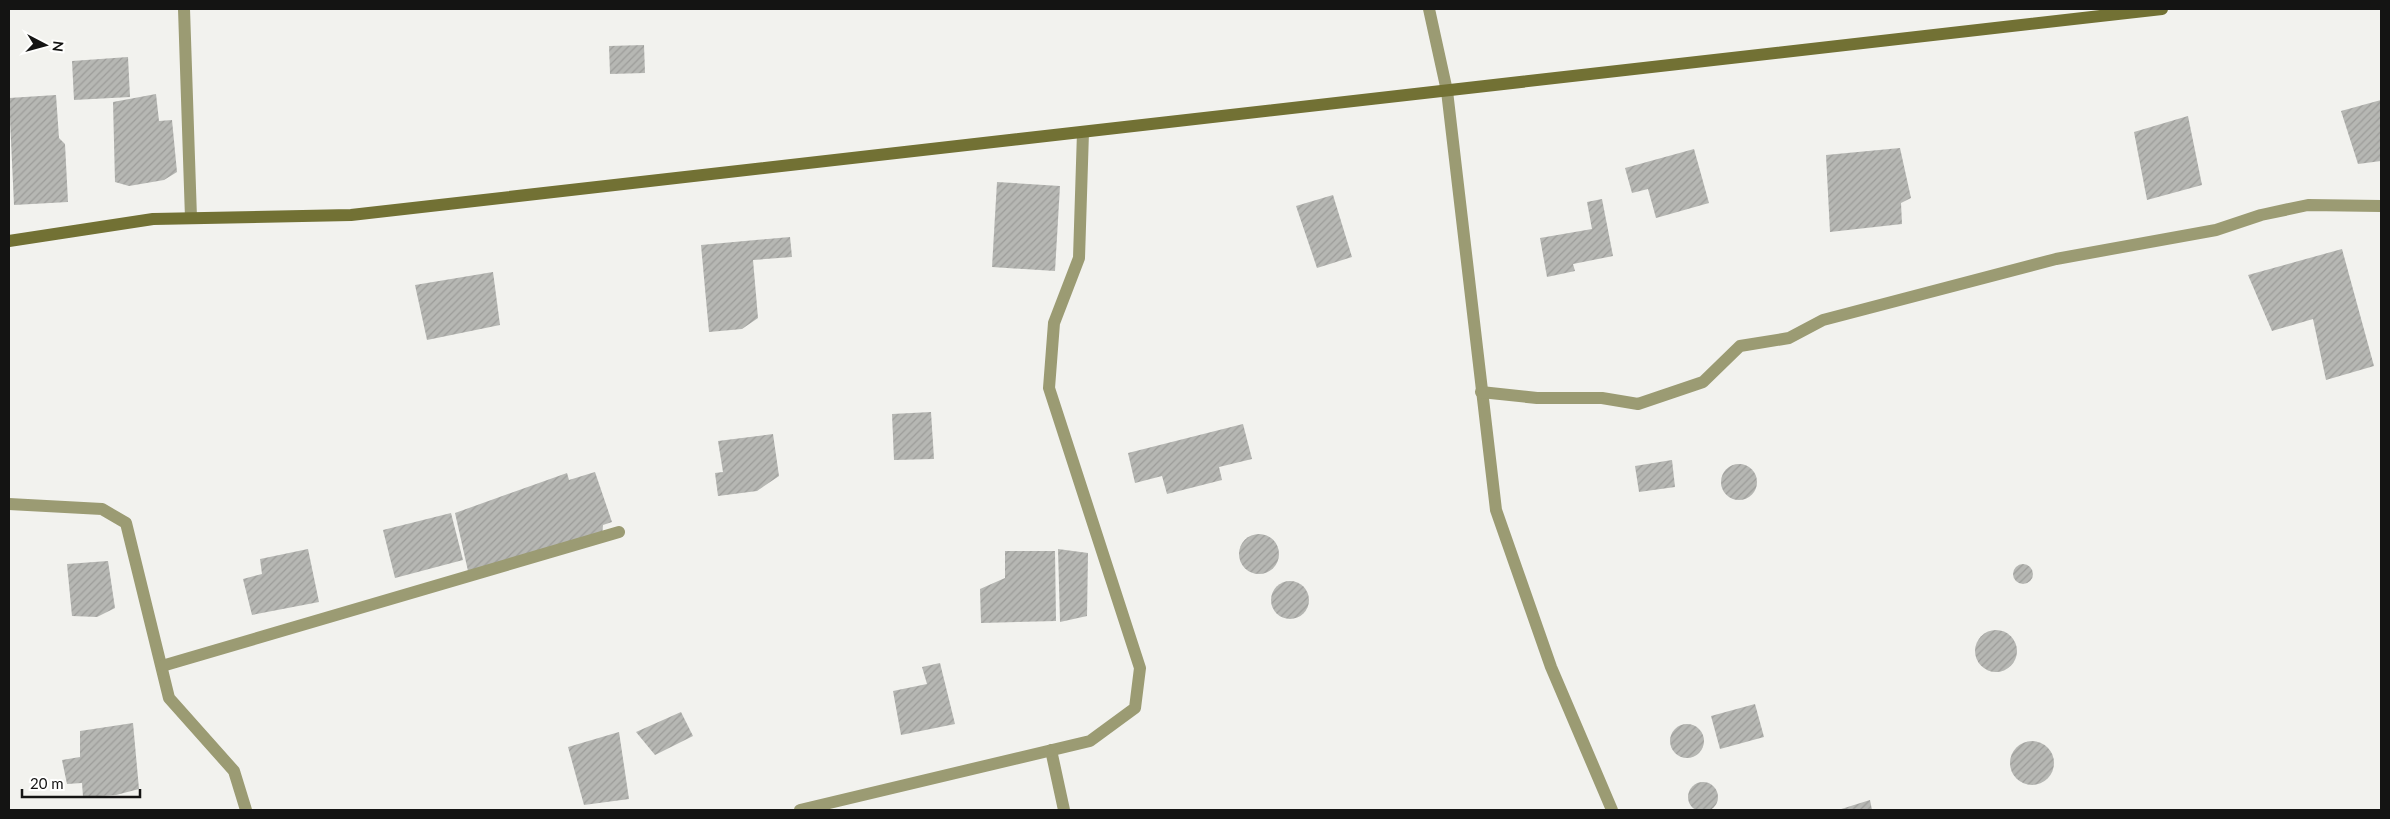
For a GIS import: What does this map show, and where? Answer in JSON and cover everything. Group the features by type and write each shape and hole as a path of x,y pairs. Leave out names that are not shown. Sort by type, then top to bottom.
{"main road":[{"path":"9,241 153,219 351,216 2162,9"}],"street":[{"path":"184,9 191,218"},
{"path":"1429,9 1447,91 1496,510 1551,667 1612,810"},
{"path":"800,810 1090,741 1135,708 1140,668 1049,388 1054,323 1079,258 1083,132"},
{"path":"1482,392 1537,398 1602,398 1638,404 1703,382 1740,346 1789,338 1823,320 2056,259 2216,230 2260,215 2308,205 2381,206"},
{"path":"9,504 102,509 126,523 169,698 234,771 246,810"},
{"path":"162,666 619,532"},
{"path":"1051,750 1064,810"}],"building":[{"path":"644,45 645,73 610,74 609,46"},
{"path":"128,57 130,97 74,100 72,61"},
{"path":"156,94 159,121 172,120 177,172 164,180 129,186 115,182 113,102"},
{"path":"56,95 59,138 65,144 68,202 14,205 9,98"},
{"path":"2381,100 2381,161 2358,164 2341,111"},
{"path":"2188,116 2202,185 2147,200 2134,132"},
{"path":"1900,148 1911,198 1901,203 1902,224 1830,232 1826,155"},
{"path":"1694,149 1709,203 1656,218 1648,189 1632,193 1625,168"},
{"path":"997,182 1060,186 1055,271 992,267"},
{"path":"1333,195 1352,257 1317,268 1296,206"},
{"path":"1602,199 1613,256 1573,264 1575,271 1547,277 1540,238 1592,229 1587,202"},
{"path":"790,237 792,257 753,260 758,318 742,329 709,332 701,245"},
{"path":"2342,249 2374,366 2326,380 2313,319 2272,331 2248,275"},
{"path":"493,272 500,325 427,340 415,285"},
{"path":"931,412 934,459 894,460 892,414"},
{"path":"1243,424 1252,459 1219,467 1222,480 1167,494 1162,476 1135,483 1128,453"},
{"path":"773,434 779,476 757,491 718,496 715,473 723,472 718,441"},
{"path":"1672,460 1675,487 1639,492 1635,466"},
{"path":"1739,464 1752,469 1757,482 1752,495 1739,500 1726,495 1721,482 1726,469"},
{"path":"595,472 612,522 603,525 602,537 468,571 455,513 567,473 569,480"},
{"path":"451,513 463,560 395,578 383,530"},
{"path":"1259,534 1273,540 1279,554 1273,568 1259,574 1245,568 1239,554 1245,540"},
{"path":"308,549 319,602 252,615 243,579 262,574 260,559"},
{"path":"1058,549 1088,553 1087,616 1060,622"},
{"path":"1005,551 1055,551 1056,621 981,623 980,589 1005,578"},
{"path":"108,561 115,608 97,617 72,616 67,564"},
{"path":"2023,564 2030,567 2033,574 2030,581 2023,584 2016,581 2013,574 2016,567"},
{"path":"1290,581 1303,587 1309,600 1303,613 1290,619 1277,613 1271,600 1277,587"},
{"path":"2000,630 2008,633 2014,639 2017,651 2014,663 2008,669 1992,672 1984,669 1978,663 1975,647 1978,639 1984,633"},
{"path":"940,663 955,724 901,735 893,691 927,684 922,667"},
{"path":"1755,704 1764,737 1720,749 1711,716"},
{"path":"681,712 693,736 655,755 636,732"},
{"path":"133,723 139,789 116,795 83,797 82,783 67,784 62,760 80,757 80,731"},
{"path":"1687,724 1694,725 1699,729 1703,734 1703,748 1699,753 1694,757 1687,758 1680,757 1675,753 1671,748 1670,741 1671,734 1675,729 1680,725"},
{"path":"619,732 629,799 584,805 568,747"},
{"path":"2032,741 2044,745 2050,751 2054,763 2050,775 2044,781 2032,785 2020,781 2014,775 2010,763 2014,751 2020,745"},
{"path":"1703,782 1714,786 1718,797 1714,808 1703,812 1692,808 1688,797 1692,786"},
{"path":"1870,800 1872,810 1838,810"}]}
